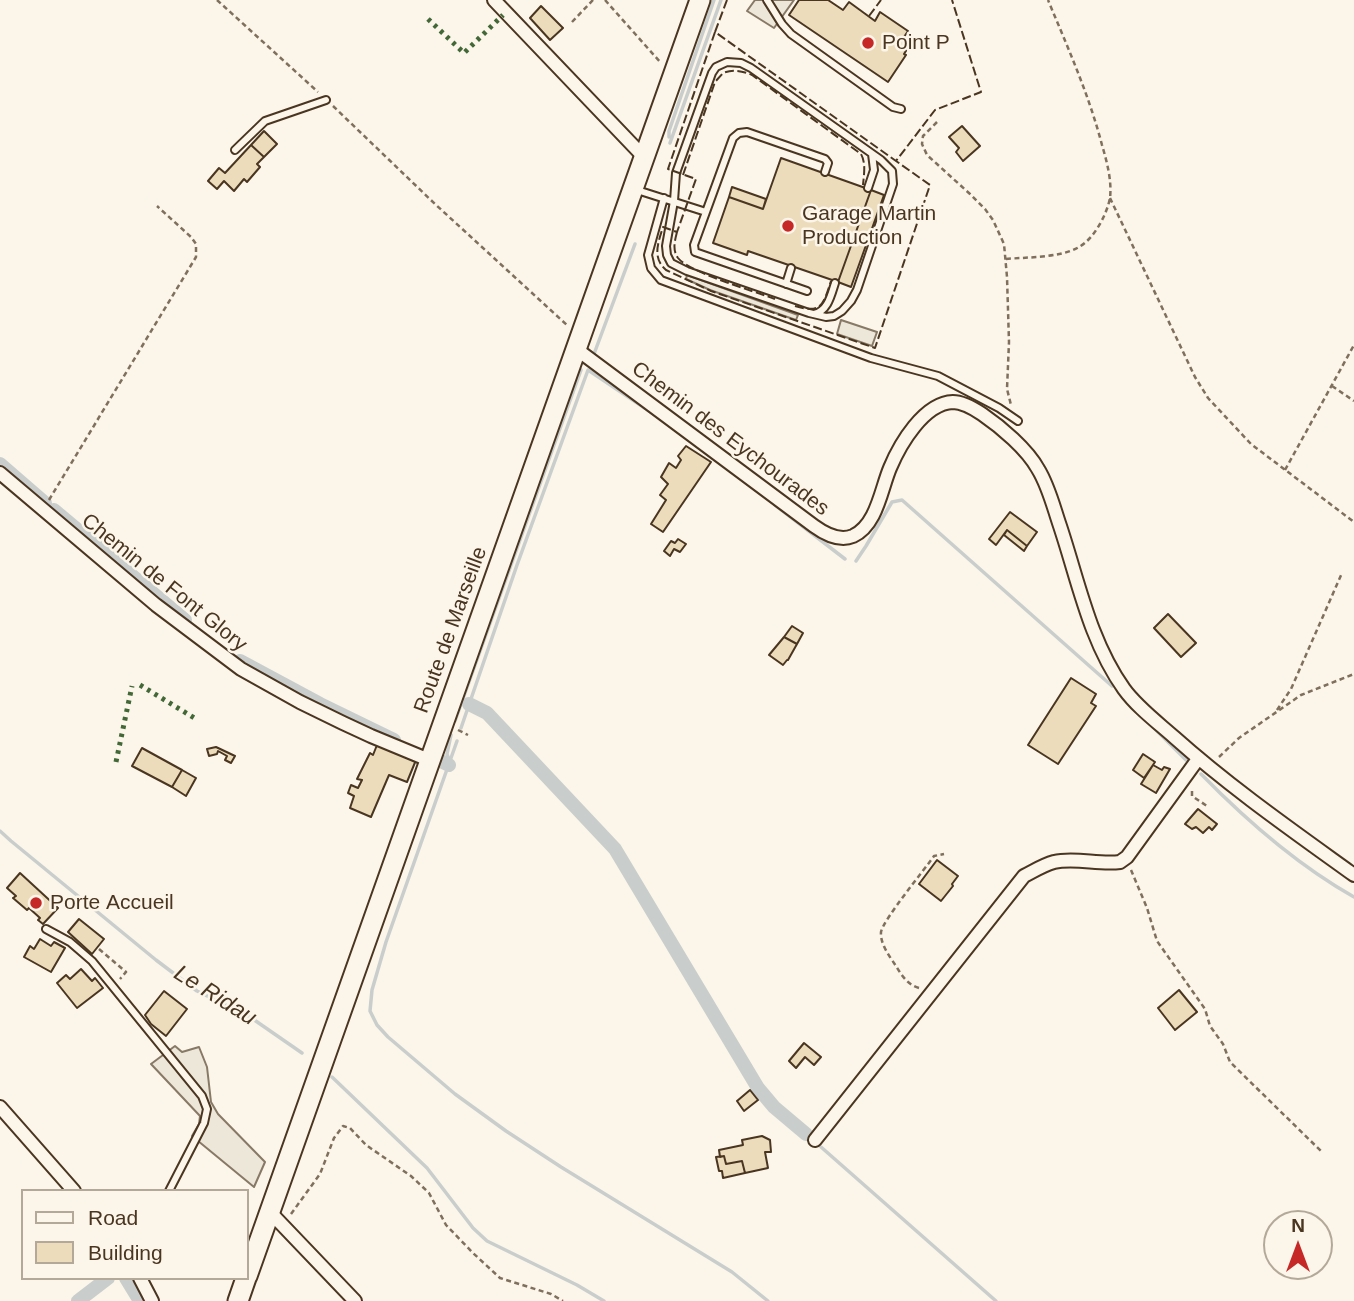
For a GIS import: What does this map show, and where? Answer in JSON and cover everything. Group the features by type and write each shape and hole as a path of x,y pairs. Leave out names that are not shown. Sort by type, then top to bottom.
{"main road":[{"name":"Route de Marseille","path":"248,1273 276,1218 302,1118 699,0"},
{"name":"Route de Marseille","path":"238,1301 245,1280"}],"street":[{"path":"494,0 643,156"},
{"name":"Chemin des Eychourades","path":"578,343 814,526 837,538 853,536 868,523 893,460 925,415 940,405 953,402 982,414 1024,450 1040,472 1094,632 1124,688 1200,765"},
{"name":"Chemin de Font Glory","path":"0,473 156,605 241,669 342,723 429,760"},
{"path":"815,1140 1024,877 1038,868 1063,860 1120,862 1200,765 1354,875"},
{"path":"0,1107 72,1189"},
{"path":"276,1218 355,1301"},
{"path":"141,1280 152,1301"}],"lane":[{"path":"767,0 791,34 893,107 901,109"},
{"path":"727,62 741,63 751,68 872,154 892,171 893,184 857,290 847,307 836,315 826,317 809,313 687,271 671,262 667,255 676,173 708,82 714,70 727,62"},
{"path":"235,150 265,121 326,100"},
{"path":"807,291 695,252 694,245 733,138 742,132 825,159 828,163 825,172"},
{"path":"868,188 874,170 872,154"},
{"path":"632,188 706,212"},
{"path":"664,198 648,255 651,268 661,279 871,359 938,376 1007,412 1018,421"},
{"path":"786,284 792,268"},
{"path":"809,313 816,314 824,309 835,284"},
{"path":"46,929 70,942 92,961 202,1096 206,1109 204,1123 170,1189"}],"path":[{"path":"217,0 326,100 578,343"},
{"path":"572,22 593,0"},
{"path":"605,0 673,76"},
{"path":"1048,0 1095,118 1109,169 1110,198 1195,377 1208,398 1251,444 1354,522"},
{"path":"937,122 923,136 922,144 927,155 970,194 993,220 1004,244 1009,342 1007,389 1018,421"},
{"path":"1006,259 1067,253 1082,246 1096,232 1110,198"},
{"path":"44,509 196,257 196,244 191,237 157,206"},
{"path":"1285,470 1354,345"},
{"path":"1332,386 1354,401"},
{"path":"1275,713 1295,680 1342,573"},
{"path":"1207,806 1192,796 1200,765 1301,695 1354,674"},
{"path":"936,986 919,988 910,984 886,951 881,933 891,914 934,856 944,854"},
{"path":"1126,857 1147,908 1157,942 1205,1009 1210,1027 1223,1044 1230,1062 1323,1153"},
{"path":"276,1218 320,1174 334,1138 342,1126 351,1128 366,1144 411,1176 429,1193 446,1225 500,1278 551,1294 563,1301"}],"shaded area":[{"path":"755,0 794,0 774,28 747,11"},
{"path":"687,275 798,315 796,320 710,290 686,279"},
{"path":"841,320 877,332 872,346 837,334"},
{"path":"175,1046 182,1052 199,1047 207,1067 211,1102 218,1114 265,1162 254,1187 192,1136 200,1116 151,1064"}],"building":[{"name":"Point P","path":"799,0 828,0 843,10 849,2 875,21 880,12 908,31 902,40 909,46 904,54 906,55 888,82 789,15"},
{"path":"541,6 563,28 550,40 530,18"},
{"path":"962,126 980,146 963,161 956,152 959,148 949,137"},
{"path":"264,131 277,144 264,157 251,145"},
{"path":"251,145 264,157 257,164 260,167 247,182 244,179 234,191 224,181 217,189 208,181 219,168 225,173"},
{"name":"Garage Martin Production","path":"781,158 871,190 838,282 748,251 747,255 713,243 729,197 763,209"},
{"path":"732,187 766,199 763,209 729,197"},
{"path":"871,190 884,195 851,287 838,282"},
{"path":"686,446 711,462 663,532 651,524 666,500 660,495 668,484 661,477 669,463 676,468 681,460 678,456"},
{"path":"1010,512 1037,532 1027,546 1007,530 996,545 989,539"},
{"path":"1007,530 1027,546 1024,551 1004,535"},
{"path":"678,539 686,544 680,552 674,549 670,556 664,551 671,541 675,543"},
{"path":"1168,614 1196,643 1181,657 1154,628"},
{"path":"792,626 803,633 797,644 784,637"},
{"path":"784,637 797,644 783,665 769,655"},
{"path":"1071,678 1096,694 1091,703 1096,706 1058,764 1028,745"},
{"path":"377,745 416,760 407,782 389,775 371,817 350,808 354,796 348,793 351,785 358,788 362,780 357,779"},
{"path":"216,747 235,756 231,763 225,760 227,756 218,751 217,754 209,756 207,749"},
{"path":"142,748 182,770 172,787 132,766"},
{"path":"1143,754 1155,762 1144,778 1133,770"},
{"path":"1153,765 1162,770 1164,767 1170,769 1156,793 1141,784"},
{"path":"182,770 196,778 186,796 172,787"},
{"path":"1198,809 1217,824 1212,830 1209,827 1203,833 1196,827 1192,829 1185,824"},
{"path":"937,860 958,876 941,901 919,884"},
{"name":"Porte Accueil","path":"20,873 58,908 43,924 29,908 27,910 13,898 16,896 7,888"},
{"name":"Porte Accueil","path":"79,919 104,939 92,954 68,932"},
{"name":"Porte Accueil","path":"40,939 51,946 54,942 65,948 51,972 24,957 30,946 34,949"},
{"name":"Porte Accueil","path":"81,969 92,981 95,978 103,988 77,1008 57,983 66,975 70,979"},
{"path":"1179,990 1197,1012 1175,1030 1158,1008"},
{"path":"164,991 187,1009 166,1036 151,1024 145,1015"},
{"path":"804,1043 821,1057 814,1065 805,1057 796,1068 789,1061"},
{"path":"750,1090 758,1100 744,1111 737,1101"},
{"path":"762,1136 770,1140 771,1152 765,1152 768,1168 745,1173 742,1161 726,1164 724,1156 720,1157 719,1150 743,1145 742,1140"},
{"path":"724,1156 726,1164 742,1161 745,1173 723,1178 716,1157"}],"waterway":[{"path":"669,137 714,0"},
{"path":"670,143 721,0"},
{"path":"594,354 635,244"},
{"path":"455,721 581,370"},
{"path":"461,728 588,370 655,415"},
{"path":"0,464 45,503"},
{"path":"856,561 892,502 902,500 1112,686"},
{"path":"775,505 845,559"},
{"path":"54,510 185,620"},
{"path":"240,661 394,740"},
{"path":"469,704 487,713 615,849 758,1088 774,1107 806,1134"},
{"path":"1150,724 1186,760"},
{"path":"449,760 447,754 451,735"},
{"path":"457,741 386,942 372,990 370,1011 377,1025 455,1094 506,1131 732,1272 768,1301"},
{"path":"441,761 449,765"},
{"path":"1201,774 1273,841 1354,897"},
{"name":"Le Ridau","path":"0,831 197,991 250,1017 302,1053"},
{"name":"Le Ridau","path":"332,1077 427,1168 473,1228 487,1241 604,1301"},
{"path":"821,1147 996,1301"},
{"path":"78,1301 105,1280"},
{"path":"127,1280 140,1301"}],"hedge":[{"path":"428,19 464,53 503,15"},
{"path":"140,685 196,719"},
{"path":"116,762 132,686"}],"fence":[{"path":"727,0 715,32 896,161 935,110 981,92 952,0"},
{"path":"869,16 881,0"},
{"path":"715,32 668,169 696,179 677,232 663,227 658,255 666,270 711,291 875,348 930,185 896,161"},
{"path":"683,175 715,82 723,73 738,71 752,75 861,154 864,165 863,185"},
{"path":"677,232 675,252 685,264 775,299"},
{"path":"795,306 811,309 820,306 831,281"}],"place":[{"name":"Point P","path":"868,43"},
{"name":"Garage Martin Production","path":"788,226"},
{"name":"Porte Accueil","path":"36,903"}]}
